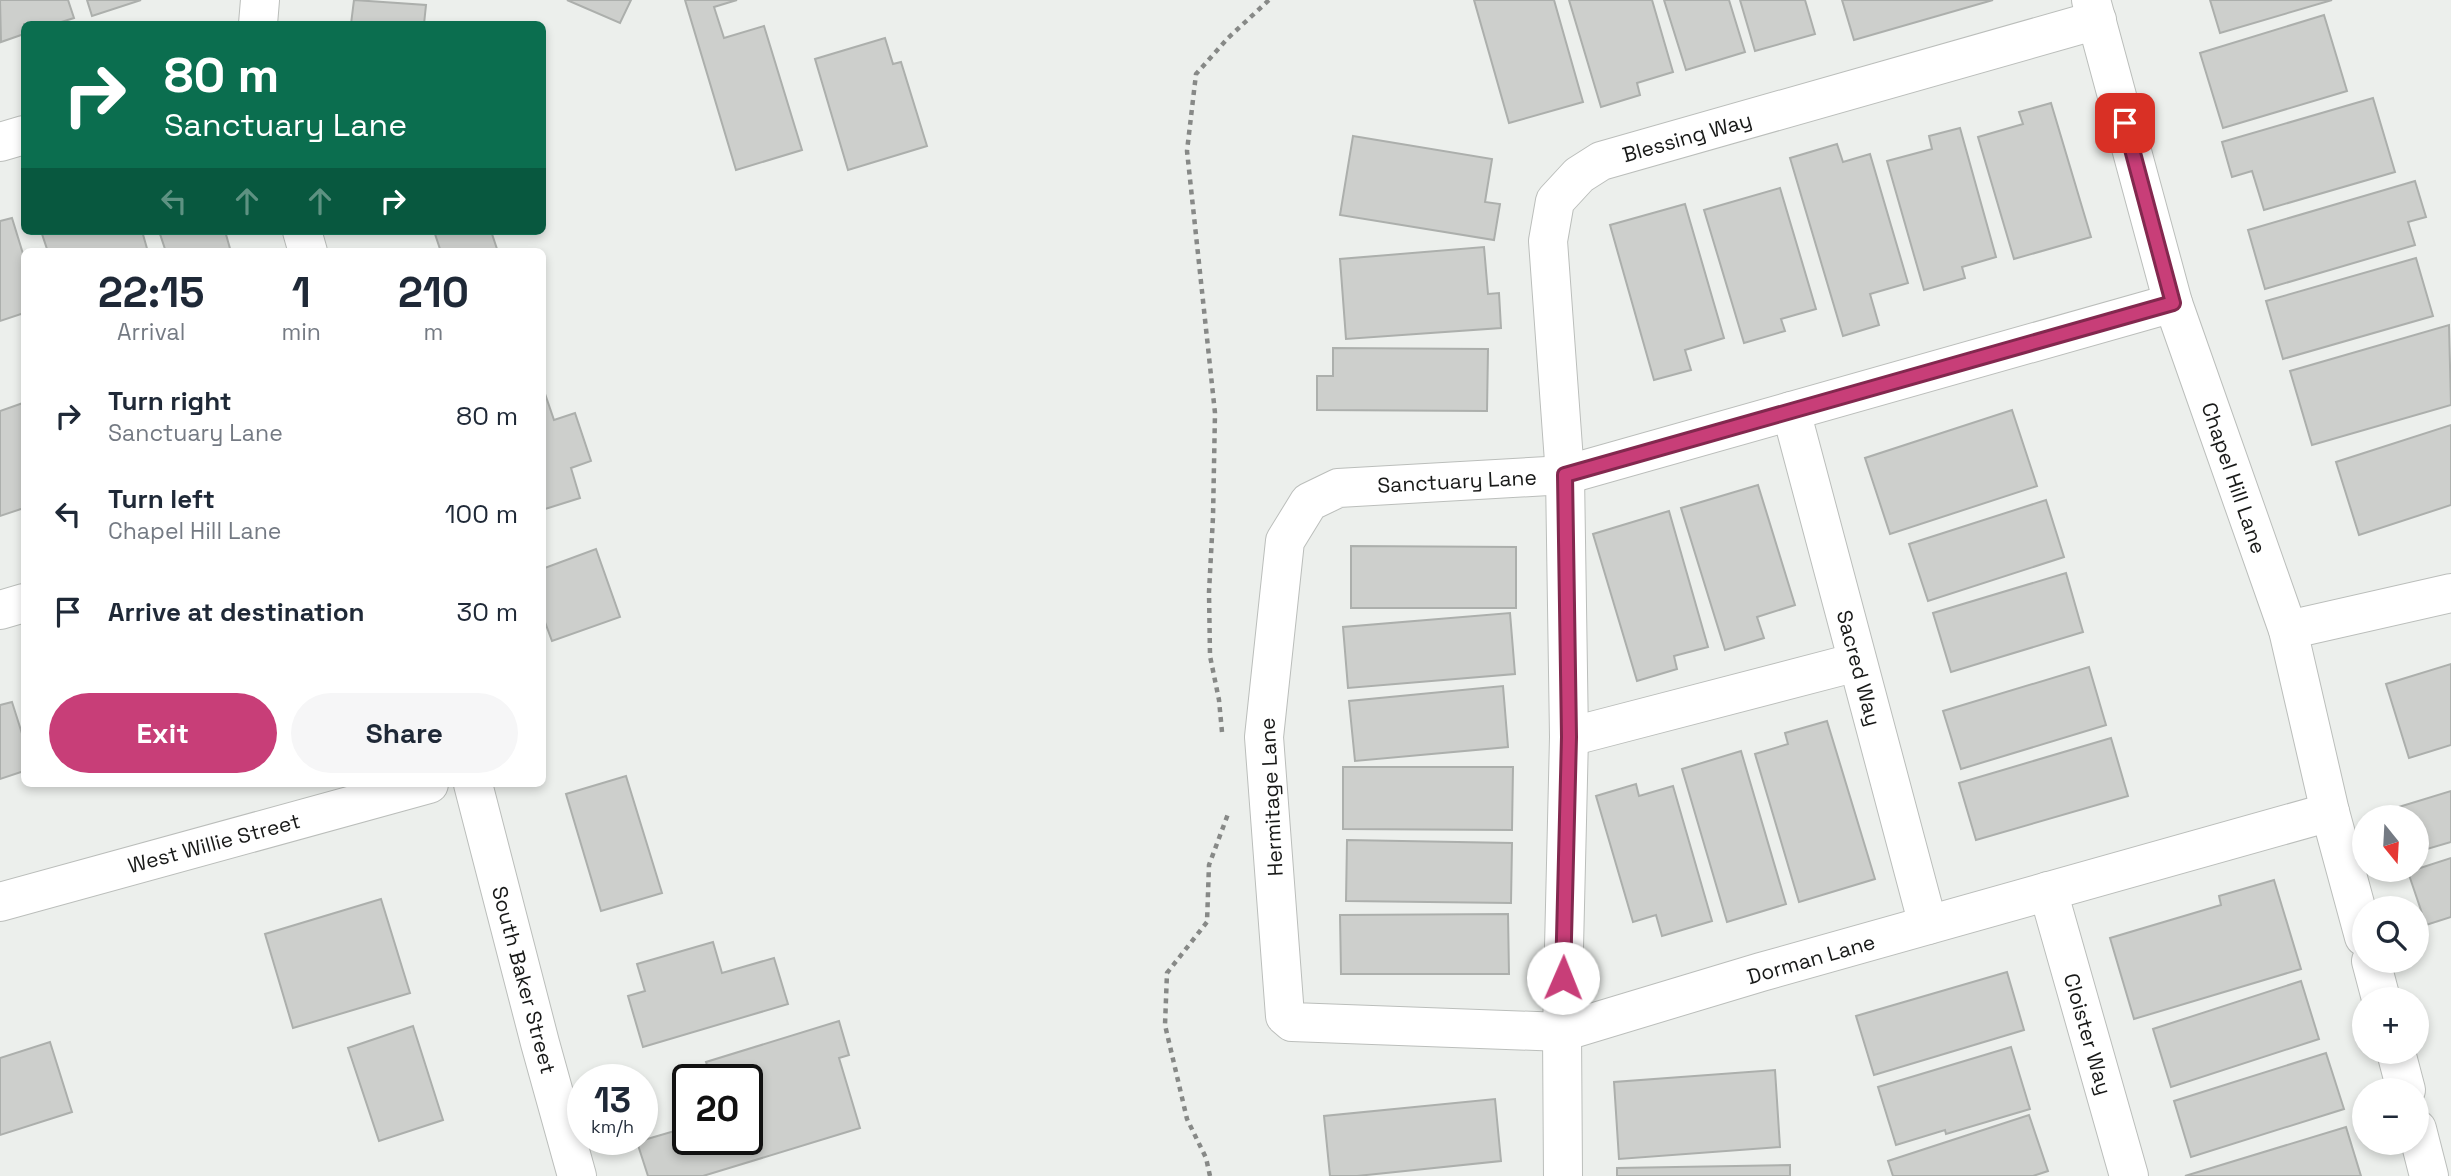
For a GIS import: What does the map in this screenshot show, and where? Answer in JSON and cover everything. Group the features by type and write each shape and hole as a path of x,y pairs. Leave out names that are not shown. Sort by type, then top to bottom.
{"street":[{"path":"258,21 260,0"},
{"name":"Chapel Hill Lane","path":"2094,10 2173,303 2288,629 2330,812 2353,896"},
{"name":"Blessing Way","path":"1563,1176 1562,1032 1569,737 1565,475 1548,241 1555,201 1579,175 1601,161 2094,10"},
{"path":"0,142 21,136"},
{"name":"Sanctuary Lane","path":"1309,502 1338,488 1565,475 2173,303"},
{"name":"Sacred Way","path":"1791,411 1928,925"},
{"name":"Hermitage Lane","path":"1285,1016 1264,737 1285,541 1309,502"},
{"path":"2288,629 2451,593"},
{"path":"0,610 21,604"},
{"path":"1569,737 1857,662"},
{"name":"West Willie Street","path":"0,902 418,787"},
{"name":"South Baker Street","path":"474,787 577,1176"},
{"name":"Dorman Lane","path":"1285,1016 1292,1022 1562,1032 2330,812"},
{"name":"Cloister Way","path":"2048,891 2129,1176"},
{"path":"2424,1155 2430,1176"}],"path":[{"path":"1222,738 1219,700 1210,656 1209,592 1215,413 1187,151 1196,74 1228,38 1269,0"},
{"path":"1210,1176 1206,1158 1187,1119 1165,1025 1167,973 1207,922 1209,865 1228,813"}],"building":[{"path":"0,0 68,0 74,18 64,21 21,21 21,35 1,42"},
{"path":"87,0 141,0 92,16"},
{"path":"354,0 426,5 424,21 351,21"},
{"path":"567,0 631,0 620,23"},
{"path":"685,0 737,0 714,7 724,38 764,26 802,150 736,170"},
{"path":"1474,0 1554,0 1583,102 1509,123"},
{"path":"1569,0 1652,0 1673,72 1637,83 1640,95 1601,107"},
{"path":"1664,0 1729,0 1745,52 1686,70"},
{"path":"1740,0 1805,0 1815,34 1755,51"},
{"path":"1842,0 1993,0 1854,40"},
{"path":"2210,0 2332,0 2220,33"},
{"path":"2324,15 2347,91 2223,128 2200,53"},
{"path":"885,38 893,64 901,62 927,146 848,170 815,59"},
{"path":"2373,98 2395,172 2264,210 2252,171 2232,177 2222,142"},
{"path":"2051,103 2091,237 2014,259 1978,137 2023,124 2019,112"},
{"path":"1960,128 1996,257 1962,267 1965,278 1924,290 1887,161 1932,149 1929,136"},
{"path":"1353,136 1492,159 1485,202 1500,204 1494,240 1340,215"},
{"path":"1837,144 1843,162 1870,154 1908,283 1870,294 1879,325 1843,336 1790,158"},
{"path":"2415,181 2426,217 2408,222 2415,245 2265,289 2248,230"},
{"path":"1780,188 1816,309 1781,319 1785,331 1744,343 1704,210"},
{"path":"1685,204 1724,338 1685,350 1691,370 1654,380 1610,225"},
{"path":"12,218 21,248 21,314 0,321 0,221"},
{"path":"42,235 143,235 147,248 47,248"},
{"path":"160,235 226,235 230,248 165,248"},
{"path":"435,235 492,235 497,248 440,248"},
{"path":"1484,247 1488,294 1499,293 1501,328 1346,339 1340,259"},
{"path":"2416,258 2433,316 2283,359 2266,301"},
{"path":"2449,325 2451,405 2312,445 2290,371"},
{"path":"1333,348 1488,349 1487,411 1317,410 1317,376 1333,376"},
{"path":"546,397 554,420 575,413 591,461 571,468 580,498 546,509"},
{"path":"21,404 21,509 0,516 0,411"},
{"path":"2012,410 2037,486 1890,534 1865,458"},
{"path":"2451,425 2451,505 2359,535 2336,462"},
{"path":"1758,485 1795,605 1757,617 1764,638 1725,650 1681,508"},
{"path":"2046,500 2064,557 1928,601 1909,544"},
{"path":"1669,511 1708,647 1674,656 1677,669 1637,681 1593,534"},
{"path":"1351,546 1516,547 1516,608 1351,608"},
{"path":"596,549 620,617 552,641 546,625 546,568"},
{"path":"2066,573 2083,632 1951,672 1933,613"},
{"path":"1510,613 1515,674 1348,688 1343,627"},
{"path":"2451,664 2451,745 2409,758 2386,684"},
{"path":"2089,667 2106,725 1961,769 1943,711"},
{"path":"1503,686 1508,747 1355,761 1349,701"},
{"path":"12,702 21,730 21,772 0,779 0,705"},
{"path":"1827,721 1875,879 1799,902 1755,754 1788,744 1785,733"},
{"path":"2111,738 2128,796 1976,840 1959,783"},
{"path":"1741,751 1786,904 1727,922 1682,769"},
{"path":"1343,767 1513,767 1512,830 1343,829"},
{"path":"626,776 662,893 601,911 566,794"},
{"path":"1636,784 1639,796 1673,786 1712,921 1662,936 1656,915 1633,922 1596,796"},
{"path":"2451,791 2451,842 2429,848 2429,805 2405,805"},
{"path":"1347,840 1512,843 1511,903 1346,901"},
{"path":"2451,858 2451,917 2429,924 2429,896 2416,896 2411,882 2429,882 2429,865"},
{"path":"2274,880 2301,969 2134,1019 2110,938 2221,905 2219,896"},
{"path":"381,899 410,993 293,1028 265,934"},
{"path":"1508,914 1509,974 1341,974 1340,915"},
{"path":"713,942 722,973 774,958 788,1004 643,1047 628,996 645,991 637,964"},
{"path":"2007,972 2024,1030 1874,1075 1856,1016"},
{"path":"2301,981 2319,1039 2171,1087 2153,1029"},
{"path":"839,1021 849,1055 839,1058 860,1128 703,1176 648,1176 641,1155 658,1155 658,1136 672,1132 672,1155 763,1155 763,1064 706,1062"},
{"path":"413,1026 443,1120 379,1141 348,1048"},
{"path":"50,1042 72,1112 0,1135 0,1058"},
{"path":"2011,1047 2030,1109 1946,1134 1945,1130 1896,1145 1878,1087"},
{"path":"2326,1053 2344,1109 2191,1157 2174,1101"},
{"path":"1775,1070 1780,1147 1619,1159 1614,1082"},
{"path":"1495,1099 1501,1161 1357,1176 1330,1176 1324,1116"},
{"path":"2029,1115 2048,1171 2033,1176 1893,1176 1888,1161"},
{"path":"2346,1127 2352,1155 2355,1155 2361,1176 2185,1176"},
{"path":"1790,1165 1790,1176 1617,1176 1617,1168"}],"route":[{"path":"1563,978 1569,737 1565,475 2173,303 2125,123"}]}
